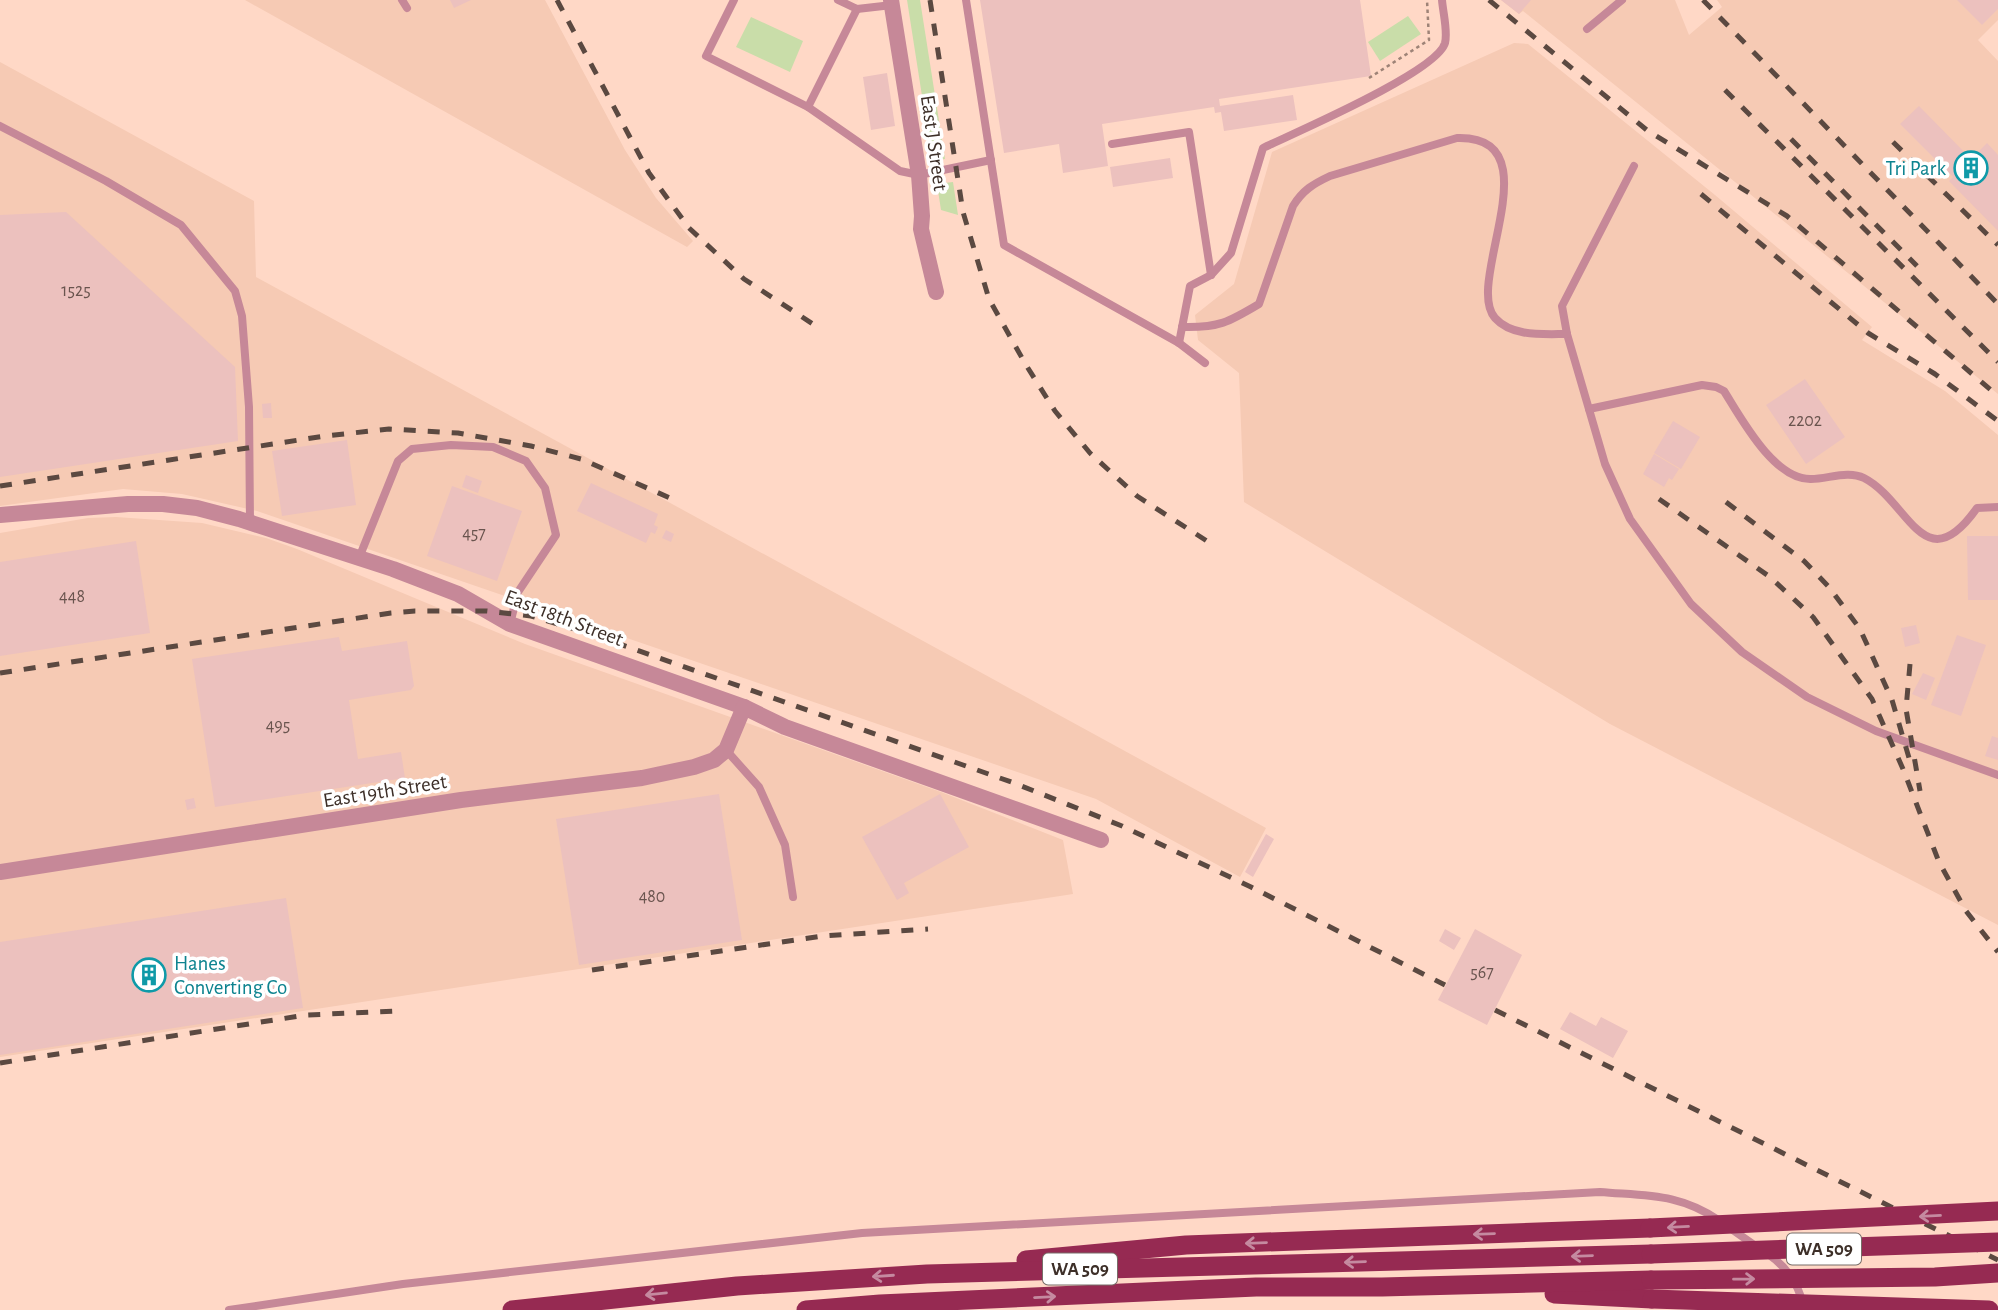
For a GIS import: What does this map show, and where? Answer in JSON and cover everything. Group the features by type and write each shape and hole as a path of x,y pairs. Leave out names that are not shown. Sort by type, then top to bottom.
{"highway":[{"path":"927,1274 1018,1261 1146,1248 1998,1211"},
{"name":"WA 509","path":"512,1310 737,1286 927,1274 1998,1242"},
{"name":"WA 509","path":"806,1310 880,1304 1256,1287 1651,1290 1998,1273"},
{"path":"1651,1290 1989,1310"}],"street":[{"name":"East J Street","path":"891,3 919,174 921,229 936,292"},
{"name":"East 18th Street","path":"0,515 128,504 163,504 197,508 250,523 458,594 510,624 744,707 785,727 1101,841"},
{"path":"726,750 744,707"},
{"name":"East 19th Street","path":"0,872 461,800 642,778 694,767 714,760 726,750"}],"lane":[{"path":"734,0 706,56 808,107 900,171 919,174 991,160"},
{"path":"838,0 857,9 891,3"},
{"path":"966,0 1004,245 1179,343 1205,363"},
{"path":"1179,343 1190,286 1211,275 1231,253 1263,149 1393,86 1435,58 1445,44 1442,0"},
{"path":"1587,29 1622,0"},
{"path":"808,107 857,9"},
{"path":"0,126 106,181 181,225 235,291 243,316 250,407 250,523"},
{"path":"1112,144 1189,132 1211,275"},
{"path":"1182,327 1217,326 1259,304 1293,206 1312,184 1342,172 1457,138 1467,138 1494,152 1503,172 1502,214 1488,285 1489,307 1493,316 1512,328 1528,333 1567,334"},
{"path":"1634,166 1562,306 1567,334 1605,464 1630,519 1691,604 1742,652 1807,696 1876,731 1998,775"},
{"path":"1589,409 1702,385 1716,387 1724,391 1753,438 1783,469 1806,480 1847,474 1862,477 1878,487 1910,525 1924,535 1937,539 1956,534 1977,508 1998,507"},
{"path":"359,558 398,461 412,449 451,445 493,447 526,461 545,488 556,535 518,592 510,624"},
{"path":"726,750 759,787 785,845 793,897"},
{"path":"229,1310 403,1284 862,1233 1600,1192 1673,1198 1702,1209 1781,1263 1800,1292 1804,1310"}],"path":[{"path":"1369,78 1429,40 1427,0"}],"shaded area":[{"path":"245,0 545,0 625,150 656,198 693,241 687,247"},
{"path":"1501,0 1675,0 1689,35 1722,7 1717,0 1998,0 1998,20 1978,40 1998,61 1998,394 1523,11 1519,14"},
{"path":"1514,43 1528,44 1715,195 1872,327 1862,340 1945,391 1998,435 1998,925 1610,724 1244,502 1239,373 1198,340 1195,315 1234,284 1272,152"},
{"path":"0,62 254,201 256,277 1266,828 1240,877 1096,799 257,511 182,494 123,489 0,506"},
{"path":"116,517 202,523 266,538 525,644 941,792 1063,840 1073,894 0,1057 0,533 88,518"}],"green space":[{"path":"907,0 920,0 945,159 932,160"},
{"path":"1408,16 1421,34 1380,61 1368,42"},
{"path":"751,17 803,41 790,72 736,47"},
{"path":"953,182 958,215 941,210 937,184"}],"building":[{"path":"450,0 471,0 454,8"},
{"path":"980,0 1360,0 1371,76 1219,99 1220,106 1293,95 1297,120 1224,131 1221,112 1215,113 1214,107 1102,124 1108,166 1063,173 1059,144 1004,153"},
{"path":"1501,0 1531,0 1519,14"},
{"path":"1957,0 1998,0 1998,9 1982,25"},
{"path":"887,73 895,126 871,130 863,77"},
{"name":"Tri Park","path":"1919,106 1971,159 1987,143 1998,155 1998,231 1949,181 1953,177 1900,124"},
{"path":"1170,158 1173,178 1113,187 1110,167"},
{"path":"66,212 235,367 238,441 0,477 0,215"},
{"path":"1805,379 1845,437 1806,464 1766,405"},
{"path":"271,403 272,418 263,418 262,404"},
{"path":"1673,421 1700,437 1681,469 1654,453"},
{"path":"347,440 356,505 282,516 272,451"},
{"path":"1654,454 1679,469 1664,487 1643,474"},
{"path":"466,475 482,481 478,493 462,487"},
{"path":"591,483 658,514 654,525 658,527 655,534 651,532 646,543 577,511"},
{"path":"452,486 522,511 497,581 427,556"},
{"path":"666,530 674,534 671,542 662,538"},
{"path":"1967,536 1998,536 1998,600 1968,600"},
{"path":"136,541 150,633 0,656 0,562"},
{"path":"1916,625 1920,643 1905,647 1901,628"},
{"path":"1957,635 1986,645 1961,716 1931,705"},
{"path":"339,637 342,651 407,641 414,686 411,690 349,700 358,759 401,752 405,778 215,807 192,659"},
{"path":"1923,673 1935,678 1926,700 1912,694"},
{"path":"1992,736 1998,738 1998,760 1985,756"},
{"path":"719,794 742,940 579,965 556,819"},
{"path":"940,794 969,847 904,883 909,893 897,900 862,837"},
{"path":"194,798 196,808 187,810 185,800"},
{"path":"1266,834 1274,839 1253,877 1245,872"},
{"name":"Hanes Converting Co","path":"286,898 303,1008 0,1055 0,942"},
{"path":"1445,929 1461,938 1454,950 1439,941"},
{"path":"1475,929 1522,955 1487,1025 1438,1000"},
{"path":"1570,1012 1596,1026 1601,1017 1628,1031 1613,1058 1560,1029"}],"railway":[{"path":"557,0 649,173 689,228 744,279 816,326"},
{"path":"930,0 963,212 989,299 1055,411 1090,453 1137,496 1210,543"},
{"path":"1489,0 1648,131 1787,216 1998,396"},
{"path":"1703,0 1998,304"},
{"path":"1725,90 1998,362"},
{"path":"1791,139 1917,266"},
{"path":"1893,142 1998,245"},
{"path":"1701,194 1868,333 1935,374 1998,421"},
{"path":"0,486 325,436 389,429 458,433 531,446 581,459 670,498"},
{"path":"1659,499 1770,577 1813,617 1872,699 1939,862 1966,911 1998,952"},
{"path":"1726,502 1804,561 1829,587 1860,629 1892,700 1912,768"},
{"path":"0,673 391,613 487,611 531,616 588,633 1014,783 1122,826 1251,887 1445,985"},
{"path":"1910,664 1906,709 1920,791"},
{"path":"592,970 822,936 928,929"},
{"path":"1495,1010 1998,1260"},
{"path":"0,1063 306,1015 398,1011"}],"place":[{"name":"Tri Park","path":"1971,168"},
{"name":"Hanes Converting Co","path":"149,975"}]}
